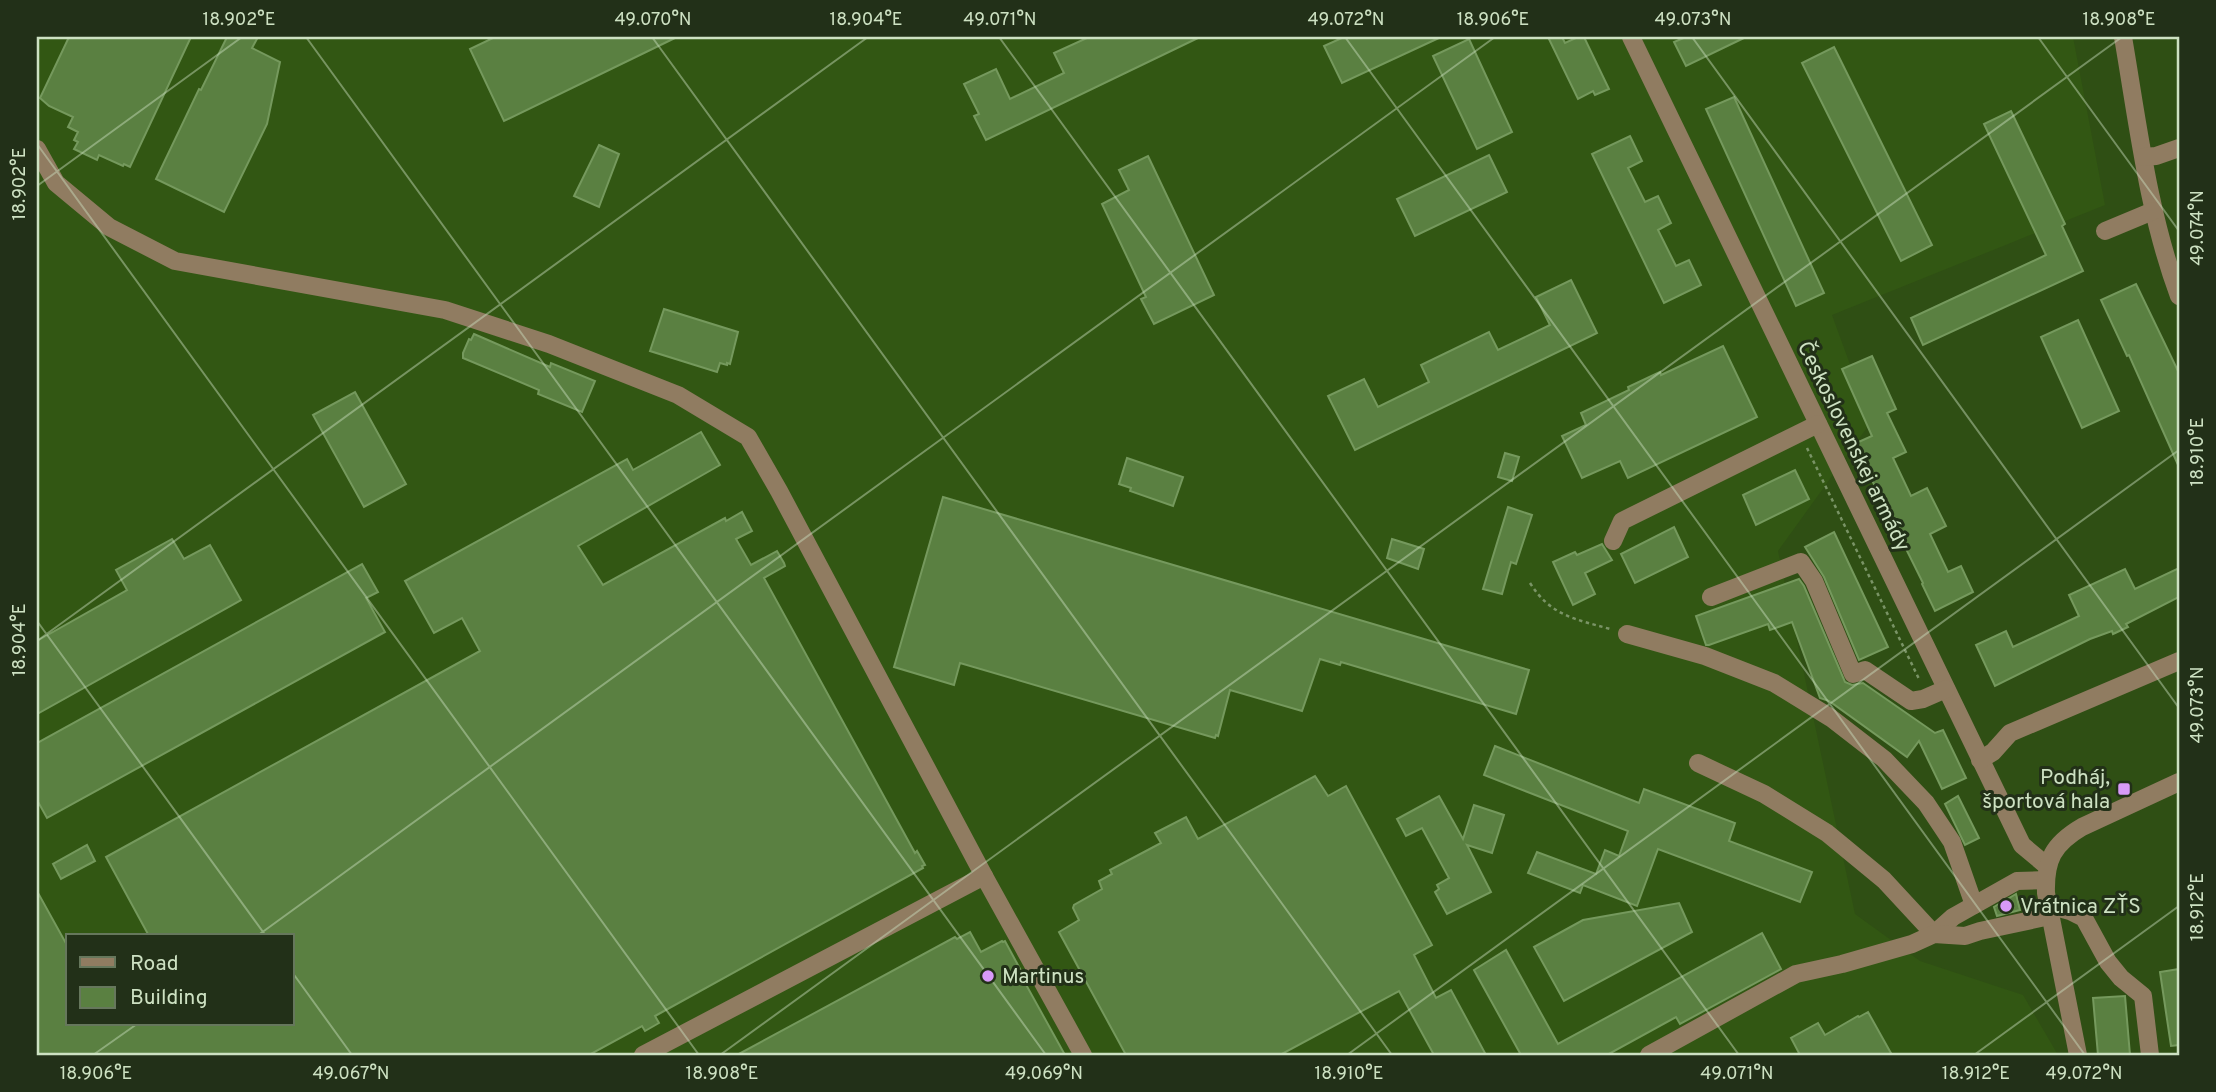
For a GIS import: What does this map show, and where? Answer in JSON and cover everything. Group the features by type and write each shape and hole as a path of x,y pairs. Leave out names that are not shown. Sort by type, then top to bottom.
{"street":[{"name":"Československej armády","path":"1631,37 2021,845 2047,873"},
{"path":"2123,37 2153,211 2166,261 2179,296"},
{"path":"2144,157 2179,148"},
{"path":"37,149 56,183 109,227 175,261 445,310 550,344 678,395 748,437 1083,1055"},
{"path":"2105,231 2153,211"},
{"path":"1613,541 1622,521 1818,424"},
{"path":"1711,597 1801,562 1814,582 1853,674 1866,670 1911,701 1946,689"},
{"path":"1627,634 1705,656 1773,683 1831,718 1884,759 1926,803 1952,842 1974,905"},
{"path":"1980,760 1993,752 2010,733 2179,661"},
{"path":"1698,763 1764,794 1827,834 1884,880 1934,934 1965,936 2049,910 2070,911 2084,918 2108,962 2121,978 2143,996 2150,1055"},
{"path":"2078,1055 2049,910 2047,873 2053,852 2070,834 2179,782"},
{"path":"1649,1055 1796,974 1912,944 1934,934 1953,917 2017,881 2047,873"},
{"path":"643,1055 984,876"}],"path":[{"path":"1800,433 1923,687"},
{"path":"1530,583 1539,597 1560,613 1627,634"}],"shaded area":[{"path":"37,37 2073,37 2105,205 1832,315 1871,422 1778,551 1855,914 1920,961 2023,995 2058,1055 37,1055"}],"building":[{"path":"69,37 191,37 130,167 99,155 97,160 74,149 78,142 74,140 78,132 68,127 73,117 49,106 40,98"},
{"path":"227,37 258,37 252,48 280,62 267,124 224,212 156,179"},
{"path":"495,37 677,37 504,121 470,49"},
{"path":"1089,37 1200,37 986,140 974,116 979,114 964,84 996,69 1010,99 1064,73 1054,53"},
{"path":"1344,37 1441,37 1342,83 1324,46"},
{"path":"1548,37 1562,37 1565,43 1584,37 1609,89 1595,95 1593,91 1578,99"},
{"path":"1686,37 1746,37 1686,66 1674,42"},
{"path":"1469,39 1512,132 1477,149 1433,56"},
{"path":"1834,47 1932,245 1901,261 1802,63"},
{"path":"1734,97 1824,293 1796,306 1706,109"},
{"path":"2011,111 2065,224 2062,226 2083,271 1923,345 1911,318 2046,255 1984,124"},
{"path":"1630,136 1642,161 1628,168 1645,202 1658,196 1671,223 1658,230 1676,266 1689,260 1701,285 1664,303 1592,154"},
{"path":"599,145 619,154 599,207 574,196"},
{"path":"1489,155 1507,192 1415,236 1397,199"},
{"path":"1148,156 1214,295 1154,324 1141,299 1146,297 1102,204 1129,190 1119,170"},
{"path":"1571,280 1597,333 1355,450 1328,396 1364,379 1378,407 1429,382 1421,365 1489,332 1498,350 1550,325 1536,297"},
{"path":"2136,284 2179,373 2179,467 2101,300"},
{"path":"664,309 738,332 730,364 720,363 717,372 650,351"},
{"path":"2078,320 2119,411 2082,428 2041,337"},
{"path":"474,334 550,367 551,363 595,381 582,412 538,394 539,390 463,358 469,339 471,340"},
{"path":"1723,346 1757,417 1628,478 1620,461 1582,478 1562,436 1586,425 1581,413 1629,390 1628,387"},
{"path":"1872,356 1896,409 1887,413 1906,452 1893,458 1911,496 1927,488 1946,526 1930,534 1948,572 1961,566 1973,592 1935,611 1854,444 1872,436 1842,369"},
{"path":"355,392 406,484 364,507 313,415"},
{"path":"701,432 720,465 578,546 603,585 725,518 726,521 742,512 752,531 736,539 751,565 777,551 784,563 785,566 764,578 915,853 917,851 925,865 923,868 655,1016 659,1023 645,1031 642,1026 589,1055 37,1055 37,891 66,943 66,1026 294,1026 294,934 148,934 106,857 480,651 462,618 434,633 405,581 627,459 633,470"},
{"path":"1505,453 1519,457 1512,481 1498,477"},
{"path":"1127,458 1183,477 1173,506 1130,491 1131,488 1119,484"},
{"path":"1795,470 1809,499 1756,525 1743,495"},
{"path":"943,497 1529,670 1516,714 1341,662 1340,665 1320,659 1302,711 1230,690 1218,736 1215,738 960,663 954,685 894,667"},
{"path":"1508,507 1532,515 1516,564 1511,562 1502,594 1483,589"},
{"path":"1674,527 1688,557 1635,583 1621,554"},
{"path":"1834,532 1888,647 1859,660 1824,577 1805,547"},
{"path":"172,539 184,559 210,545 241,600 37,714 37,641 127,590 116,570"},
{"path":"1392,539 1424,549 1418,569 1387,558"},
{"path":"1602,544 1612,560 1585,573 1595,594 1573,605 1553,562"},
{"path":"362,564 378,592 366,598 385,632 47,818 37,800 37,743"},
{"path":"2179,568 2179,597 2126,624 2128,627 2113,634 2112,631 2090,639 1995,686 1976,645 2006,631 2013,647 2079,616 2069,595 2125,569 2135,589"},
{"path":"1799,579 1845,682 1852,685 1863,683 1935,733 1943,730 1966,778 1942,789 1919,741 1907,757 1829,701 1820,698 1792,622 1770,630 1768,624 1706,645 1696,616"},
{"path":"1495,746 1639,803 1644,789 1735,823 1729,841 1812,872 1800,902 1658,849 1637,906 1583,885 1580,893 1528,873 1537,852 1596,874 1605,850 1619,856 1628,831 1484,775"},
{"path":"1315,776 1328,796 1346,786 1432,945 1414,955 1436,998 1451,990 1486,1055 1434,1055 1399,991 1280,1055 1126,1055 1059,932 1079,920 1074,905 1102,889 1099,881 1112,874 1110,870 1161,843 1155,833 1186,817 1198,839"},
{"path":"1439,796 1463,839 1474,805 1504,815 1492,853 1467,845 1491,892 1447,914 1435,892 1439,889 1437,885 1449,878 1422,828 1406,836 1397,819"},
{"path":"1958,796 1979,838 1965,845 1945,804"},
{"path":"87,845 95,861 61,879 53,864"},
{"name":"Vrátnica ZŤS","path":"2016,894 2020,910 1997,916 1994,907"},
{"path":"1679,903 1692,932 1564,1001 1534,947 1583,920"},
{"path":"970,932 981,952 1005,941 1065,1055 737,1055 955,937 957,939"},
{"path":"1762,933 1781,969 1680,1024 1676,1017 1607,1055 1521,1055 1474,970 1506,950 1558,1044"},
{"path":"2179,969 2179,1045 2171,1046 2160,972"},
{"path":"2125,996 2130,1055 2098,1055 2093,998"},
{"path":"1868,1012 1892,1055 1800,1055 1791,1038 1818,1023 1825,1035"}],"place":[{"name":"Podháj, športová hala","path":"2124,789"},
{"name":"Vrátnica ZŤS","path":"2006,906"},
{"name":"Martinus","path":"988,976"}]}
